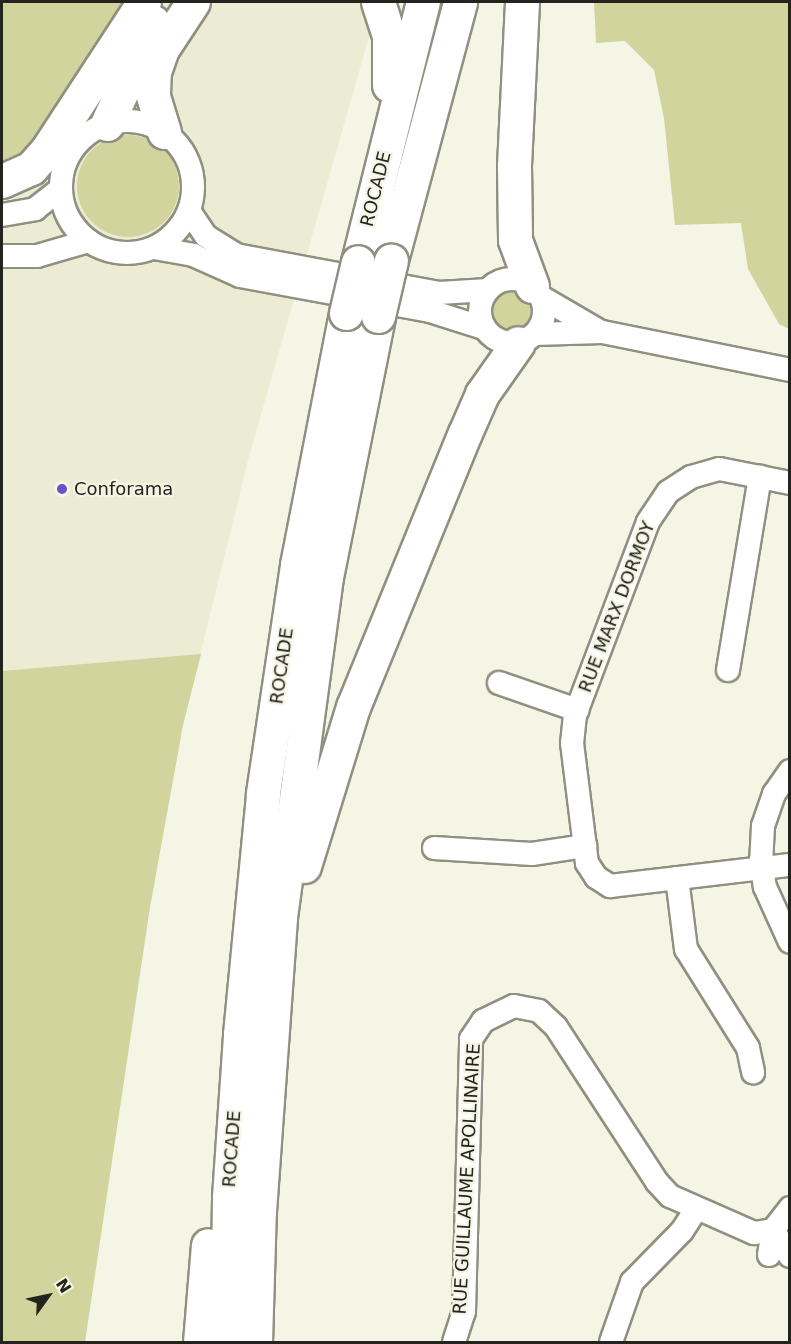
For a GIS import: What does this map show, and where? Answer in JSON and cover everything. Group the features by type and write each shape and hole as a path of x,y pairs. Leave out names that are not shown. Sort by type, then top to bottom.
{"highway":[{"path":"2,181 31,168 47,150 144,2"},
{"path":"107,124 148,29 168,2"},
{"path":"164,132 153,95 154,72 162,50 193,2"},
{"path":"358,262 389,84 389,36 378,2"},
{"name":"ROCADE","path":"227,1342 229,1197 240,1034 263,793 297,565 362,314 358,262 423,2"},
{"path":"255,1342 274,987 362,314 391,261 460,2"},
{"path":"522,2 514,166 515,240 536,291"},
{"path":"274,987 326,788 353,707 474,413 497,369 526,339"},
{"path":"198,1342 222,1099 240,1034"}],"street":[{"path":"154,248 175,233 189,211 192,176 182,151 164,132 137,121 107,124 92,131 74,149 63,172 61,189 69,218 89,241 121,253 154,248 193,255 240,276 430,310 484,328 499,341 602,332 789,370"},
{"path":"2,215 35,209 61,189"},
{"path":"189,211 206,236 236,255 440,293 488,290 504,280 523,281 602,332"},
{"path":"2,256 37,256 89,241"},
{"path":"484,328 480,308 488,290"},
{"path":"526,339 544,317 536,291"},
{"name":"RUE MARX DORMOY","path":"789,483 719,469 692,477 668,492 648,522 577,710 572,743 587,863 596,877 610,886 789,865"},
{"path":"728,670 760,477"},
{"name":"RUE MARX DORMOY","path":"498,683 577,710"},
{"path":"789,771 774,794 763,826 762,868 765,887 789,942"},
{"path":"434,848 532,854 585,846"},
{"path":"677,878 686,949 748,1048 753,1072"},
{"name":"RUE GUILLAUME APOLLINAIRE","path":"454,1342 464,1312 471,1039 483,1020 498,1011 514,1006 539,1011 556,1028 657,1182 670,1196 754,1233 773,1230"},
{"path":"611,1342 632,1282 682,1231 697,1208"},
{"path":"779,1255 773,1230 789,1208"}],"shaded area":[{"path":"2,2 379,2 248,460 183,725 149,913 2,1336"}],"green space":[{"path":"2,2 135,2 39,153 2,173"},
{"path":"594,2 789,2 789,329 779,324 748,269 741,223 675,225 664,118 654,70 625,41 596,43"},
{"path":"128,135 147,139 164,150 175,167 179,186 175,205 164,222 147,233 128,237 109,233 92,222 81,205 77,186 81,167 92,150 109,139"},
{"path":"512,292 520,293 526,298 531,304 531,320 526,326 520,331 512,332 504,331 498,326 493,320 492,312 493,304 498,298 504,293"},
{"path":"201,654 183,725 150,907 85,1342 2,1342 2,671"}],"place":[{"name":"Conforama","path":"62,489"}]}
